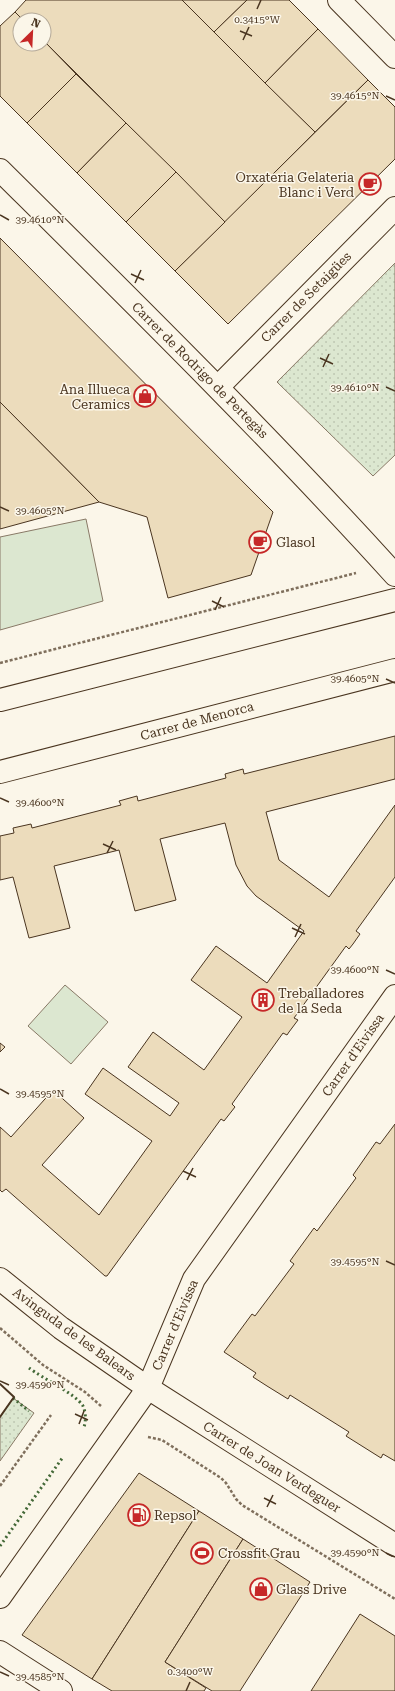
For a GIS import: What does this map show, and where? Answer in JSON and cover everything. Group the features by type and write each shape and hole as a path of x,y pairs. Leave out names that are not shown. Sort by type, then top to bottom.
{"street":[{"path":"339,0 395,57"},
{"name":"Carrer de Rodrigo de Pertegàs","path":"0,170 218,387 360,536 395,575"},
{"name":"Carrer de Setaigües","path":"218,387 395,208"},
{"path":"0,700 395,600"},
{"name":"Carrer de Menorca","path":"0,772 395,670"},
{"name":"Carrer d'Eivissa","path":"0,1597 148,1388 194,1278 395,996"},
{"name":"Avinguda de les Balears","path":"0,1279 61,1328 148,1388"},
{"name":"Carrer de Joan Verdeguer","path":"148,1388 395,1545"},
{"path":"0,1652 62,1691"}],"path":[{"path":"0,663 349,575"},
{"path":"0,1328 31,1356 85,1392 123,1424 140,1435 162,1440 179,1450 221,1478 242,1505 395,1599"},
{"path":"0,1486 51,1415"}],"green space":[{"path":"395,263 395,455 373,476 277,382"},
{"path":"86,519 103,601 0,630 0,537"},
{"path":"65,985 108,1022 71,1064 28,1026"},
{"path":"13,1398 34,1413 0,1461 0,1417"}],"building":[{"path":"26,0 182,0 315,132 225,222 52,49 52,12 15,12"},
{"path":"182,0 247,0 214,32"},
{"path":"247,0 289,0 318,29 265,83 214,32"},
{"path":"12,15 12,52 52,52 52,49 76,74 27,123 0,96 0,26"},
{"path":"318,29 368,80 315,132 265,83"},
{"path":"76,74 126,123 77,173 27,123"},
{"path":"368,80 395,107 395,159 228,324 175,271"},
{"path":"126,123 176,172 126,222 77,173"},
{"path":"176,172 225,222 175,271 126,222"},
{"path":"0,238 273,512 251,575 168,598 147,517 99,502 0,402"},
{"path":"0,402 99,502 0,529"},
{"name":"Treballadores de la Seda","path":"395,736 395,779 266,812 279,860 329,897 395,805 395,877 356,931 360,934 353,944 349,949 346,946 294,1018 298,1020 287,1035 283,1033 232,1104 235,1107 224,1121 221,1119 107,1276 105,1276 6,1189 2,1192 0,1190 0,1127 11,1137 53,1090 84,1118 42,1165 99,1215 152,1141 85,1094 103,1068 170,1116 179,1103 128,1067 153,1032 204,1070 242,1017 191,980 216,946 267,983 304,931 256,896 247,886 236,865 225,823 160,839 176,900 135,911 119,850 54,866 70,928 29,938 13,877 0,880 0,836 14,833 13,828 31,824 32,828 121,805 119,801 137,796 138,801 226,778 225,774 243,769 244,774"},
{"path":"0,1043 5,1047 0,1052"},
{"path":"395,1124 395,1461 383,1454 381,1458 346,1436 349,1432 290,1395 288,1399 267,1386 253,1377 256,1373 224,1352 252,1314 255,1316 294,1264 290,1261 314,1228 317,1231 356,1178 353,1175 376,1142 380,1144"},
{"path":"139,1473 199,1511 92,1679 22,1635"},
{"path":"199,1511 243,1539 165,1662 206,1688 204,1691 112,1691 92,1679"},
{"path":"243,1539 310,1582 240,1691 212,1691 165,1662"},
{"path":"360,1614 395,1636 395,1691 311,1691"}],"hedge":[{"path":"29,1368 79,1401 85,1411 84,1427"},
{"path":"13,1398 29,1411"},
{"path":"0,1546 63,1457"}],"wall":[{"path":"0,1384 14,1397 0,1417"}],"place":[{"name":"Orxateria Gelateria Blanc i Verd","path":"370,184"},
{"name":"Ana Illueca Ceramics","path":"145,396"},
{"name":"Glasol","path":"260,542"},
{"name":"Treballadores de la Seda","path":"263,1000"},
{"name":"Repsol","path":"139,1515"},
{"name":"Crossfit Grau","path":"202,1553"},
{"name":"Glass Drive","path":"261,1589"}]}
